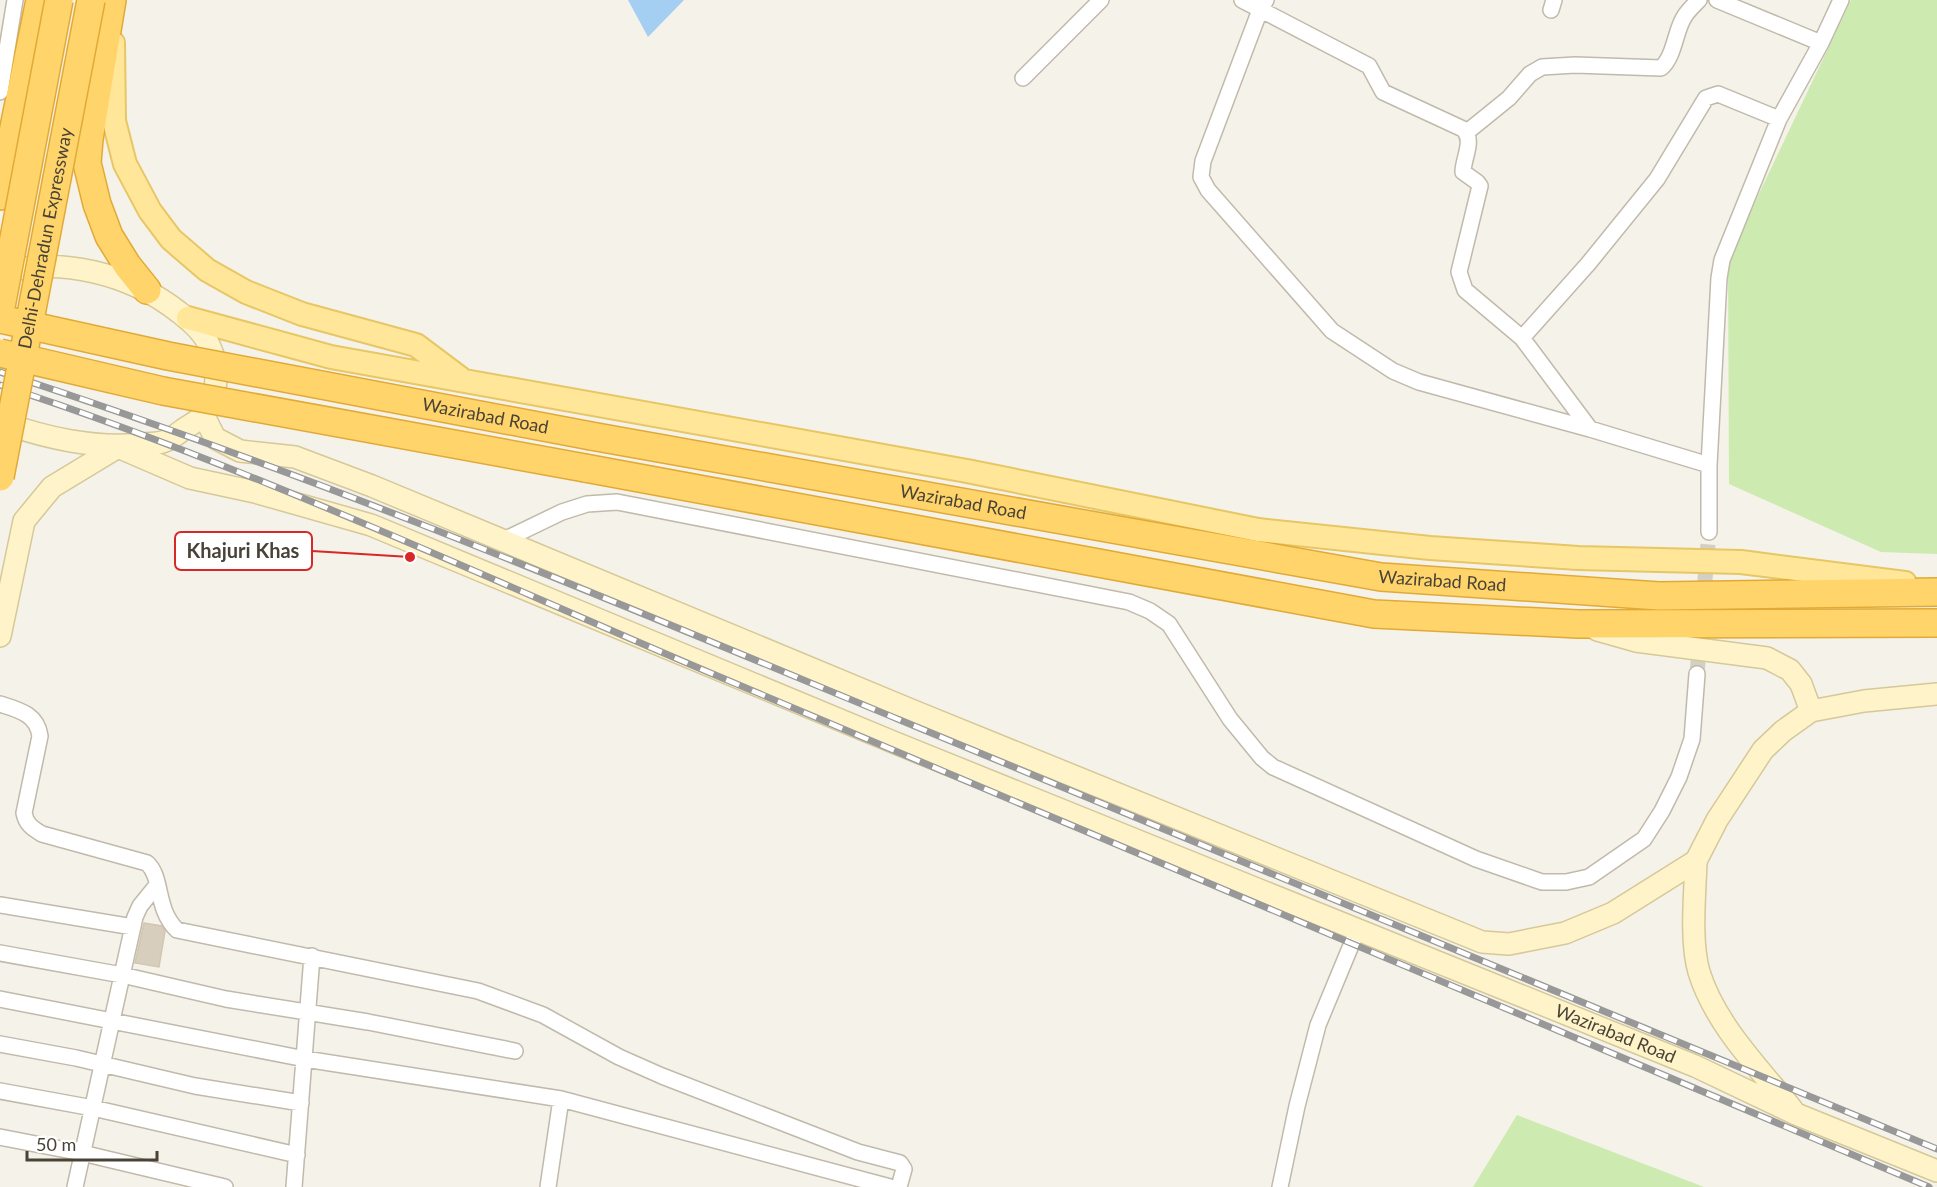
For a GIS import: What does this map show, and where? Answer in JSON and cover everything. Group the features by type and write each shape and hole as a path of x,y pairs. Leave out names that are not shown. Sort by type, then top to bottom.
{"highway":[{"path":"1,187 40,0"},
{"name":"Delhi-Dehradun Expressway","path":"0,312 59,0"},
{"name":"Delhi-Dehradun Expressway","path":"0,477 91,0"},
{"path":"112,0 87,164 97,204 109,236 127,266 147,290"},
{"name":"Wazirabad Road","path":"0,319 168,356 591,436 1381,577 1659,596 1937,590"},
{"name":"Wazirabad Road","path":"0,353 163,391 1374,614 1578,624 1937,623"}],"main road":[{"path":"121,0 113,40 114,121 125,164 150,212 171,239 207,270 246,292 302,314 416,345 464,381"},
{"path":"0,422 34,434 76,443 118,447 164,442 204,416 212,400 216,382 215,364 210,347 200,331 188,318 147,290 120,279 92,272 2,266"},
{"path":"188,318 331,357 967,471 1258,530 1430,548 1578,558 1741,562 1937,590"},
{"path":"204,416 215,438 240,451 295,457 504,540 911,710 1482,942 1509,944 1565,933 1613,913 1696,861"},
{"path":"0,636 24,520 52,487 118,447"},
{"name":"Wazirabad Road","path":"118,447 190,478 255,492 371,525 893,742 1695,1066 1796,1114 1937,1171"},
{"path":"1578,624 1636,641 1767,658 1790,670 1801,684 1811,711"},
{"path":"1796,1114 1725,1025 1709,997 1699,970 1694,927 1696,861 1717,820 1763,750 1783,731 1811,711 1864,701 1937,694"}],"street":[{"path":"1,85 15,0"},
{"path":"1023,78 1101,0"},
{"path":"1242,0 1263,5 1369,66 1383,92 1467,132 1469,141 1463,172 1480,186 1459,272 1461,282 1465,290 1522,338 1590,429"},
{"path":"1467,132 1509,98 1530,74 1542,67 1575,65 1662,68 1667,62 1682,21 1699,0"},
{"path":"1717,0 1821,43"},
{"path":"1709,532 1709,465 1719,278 1722,260 1779,119 1821,43 1841,0"},
{"path":"1263,5 1203,161 1201,177 1208,190 1332,332 1393,371 1419,382 1590,429 1709,465"},
{"path":"1522,338 1657,179 1706,98 1718,94 1779,119"},
{"path":"504,540 562,512 587,504 617,502 1129,602 1150,611 1169,624 1230,719 1262,758 1273,767 1476,859 1542,882 1566,882 1589,876 1644,839 1662,812 1679,777 1692,739 1697,674"},
{"path":"3,705 29,715 35,720 39,736 24,813 26,821 42,834 147,863 153,868 163,911 177,930 478,992 533,1011 619,1057 662,1076 858,1152 900,1163 904,1169 899,1187"},
{"path":"75,1187 133,927 141,906 157,885"},
{"path":"0,905 133,927"},
{"path":"1280,1187 1297,1106 1318,1025 1357,931"},
{"path":"0,953 122,975 226,999 307,1011 514,1050"},
{"path":"294,1187 312,956"},
{"path":"0,999 305,1059 561,1100 890,1187"},
{"path":"0,1044 195,1086 301,1103"},
{"path":"0,1091 93,1108 297,1155"},
{"path":"548,1187 561,1100"},
{"path":"0,1137 82,1153 225,1187"}],"green space":[{"path":"1851,0 1937,0 1937,554 1881,552 1729,484 1728,259"},
{"path":"1517,1115 1704,1187 1473,1187"}],"water":[{"path":"628,0 684,0 648,37"}],"building":[{"path":"144,923 162,926 165,931 159,967 135,963"}],"tunnel":[{"path":"1697,674 1709,532"}],"railway":[{"path":"0,372 228,451 453,537 1937,1149"},
{"path":"0,385 183,450 363,523 720,677 1929,1187"}],"place":[{"name":"Khajuri Khas","path":"410,557"}]}
